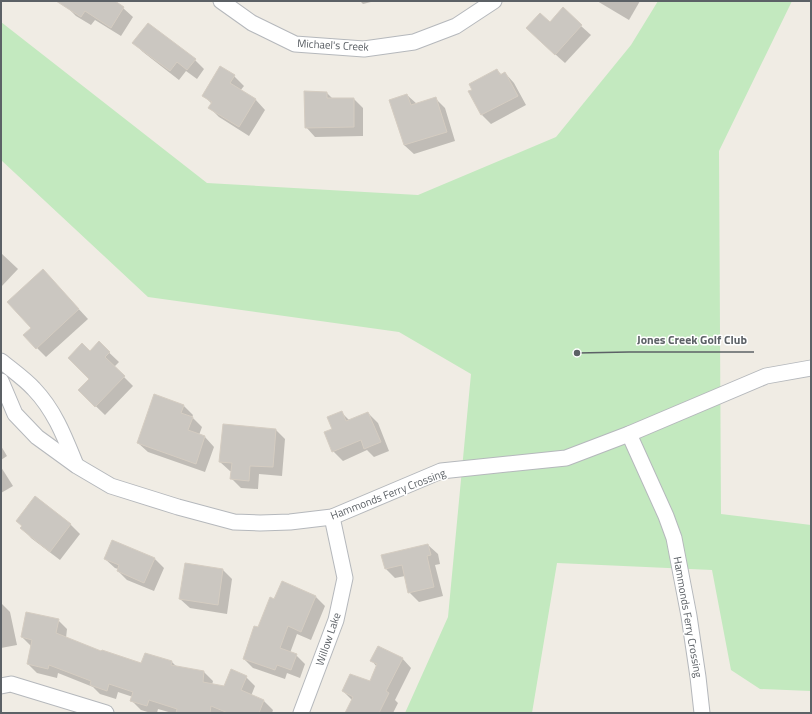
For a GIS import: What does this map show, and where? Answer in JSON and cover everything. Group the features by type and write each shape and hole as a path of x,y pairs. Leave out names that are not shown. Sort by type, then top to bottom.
{"street":[{"name":"Michael's Creek","path":"221,1 252,24 295,44 364,49 414,42 456,26 494,1"},
{"path":"1,361 33,388 44,401 59,424 76,466"},
{"name":"Hammonds Ferry Crossing","path":"1,381 15,414 37,437 76,466 110,486 178,508 234,522 290,522 332,517 441,471 566,458 629,434 766,376 811,368"},
{"name":"Hammonds Ferry Crossing","path":"629,434 666,516 674,538 689,616 702,713"},
{"name":"Willow Lake","path":"301,713 336,620 345,578 332,517"},
{"path":"4,684 106,713"}],"green space":[{"path":"658,1 792,1 719,151 721,514 811,525 811,691 760,689 731,670 712,570 557,563 532,713 405,713 448,617 471,374 399,332 148,297 1,160 1,22 207,183 418,195 556,137 631,45"}],"building":[{"path":"56,1 115,1 124,7 111,28 85,11 81,17"},
{"path":"563,7 582,25 555,55 526,28 540,13 550,22"},
{"path":"148,23 196,59 187,70 177,62 170,71 132,43"},
{"path":"220,66 235,75 230,83 256,99 239,127 208,108 212,102 202,96"},
{"path":"497,69 500,75 505,72 518,96 481,115 468,91 472,90 469,84"},
{"path":"304,91 327,92 327,98 354,98 354,127 305,128"},
{"path":"407,94 411,105 436,97 447,132 404,145 389,100"},
{"path":"43,269 79,309 36,349 23,335 31,328 7,302"},
{"path":"99,341 110,352 105,357 125,376 95,407 78,390 89,379 68,358 82,343 90,351"},
{"path":"154,394 184,405 181,413 193,417 188,430 205,436 196,464 137,443"},
{"path":"342,411 346,421 368,412 381,442 364,449 361,440 332,452 324,432 332,429 327,417"},
{"path":"223,424 276,429 273,467 250,466 249,481 230,479 232,463 219,462"},
{"path":"35,496 71,524 50,552 20,528 22,526 16,521"},
{"path":"112,540 155,558 144,583 117,571 119,565 104,559"},
{"path":"428,544 431,555 427,556 434,587 408,593 402,565 385,569 381,555"},
{"path":"185,563 223,569 218,605 179,599"},
{"path":"282,581 316,596 301,632 288,626 280,648 297,654 291,670 277,665 275,670 243,659 254,626 258,627 270,597 274,599"},
{"path":"26,612 59,619 56,633 101,651 102,650 141,663 145,653 172,661 171,665 204,671 203,682 224,686 231,669 247,676 241,690 264,700 259,713 228,713 211,706 210,713 176,713 177,709 149,700 147,706 130,701 133,692 109,684 107,691 90,685 91,681 49,665 48,669 27,664 32,640 21,637"},
{"path":"378,646 403,658 386,691 389,693 379,713 345,713 353,697 342,691 350,674 370,681 377,664 370,661"}],"place":[{"name":"Jones Creek Golf Club","path":"577,353"}]}
